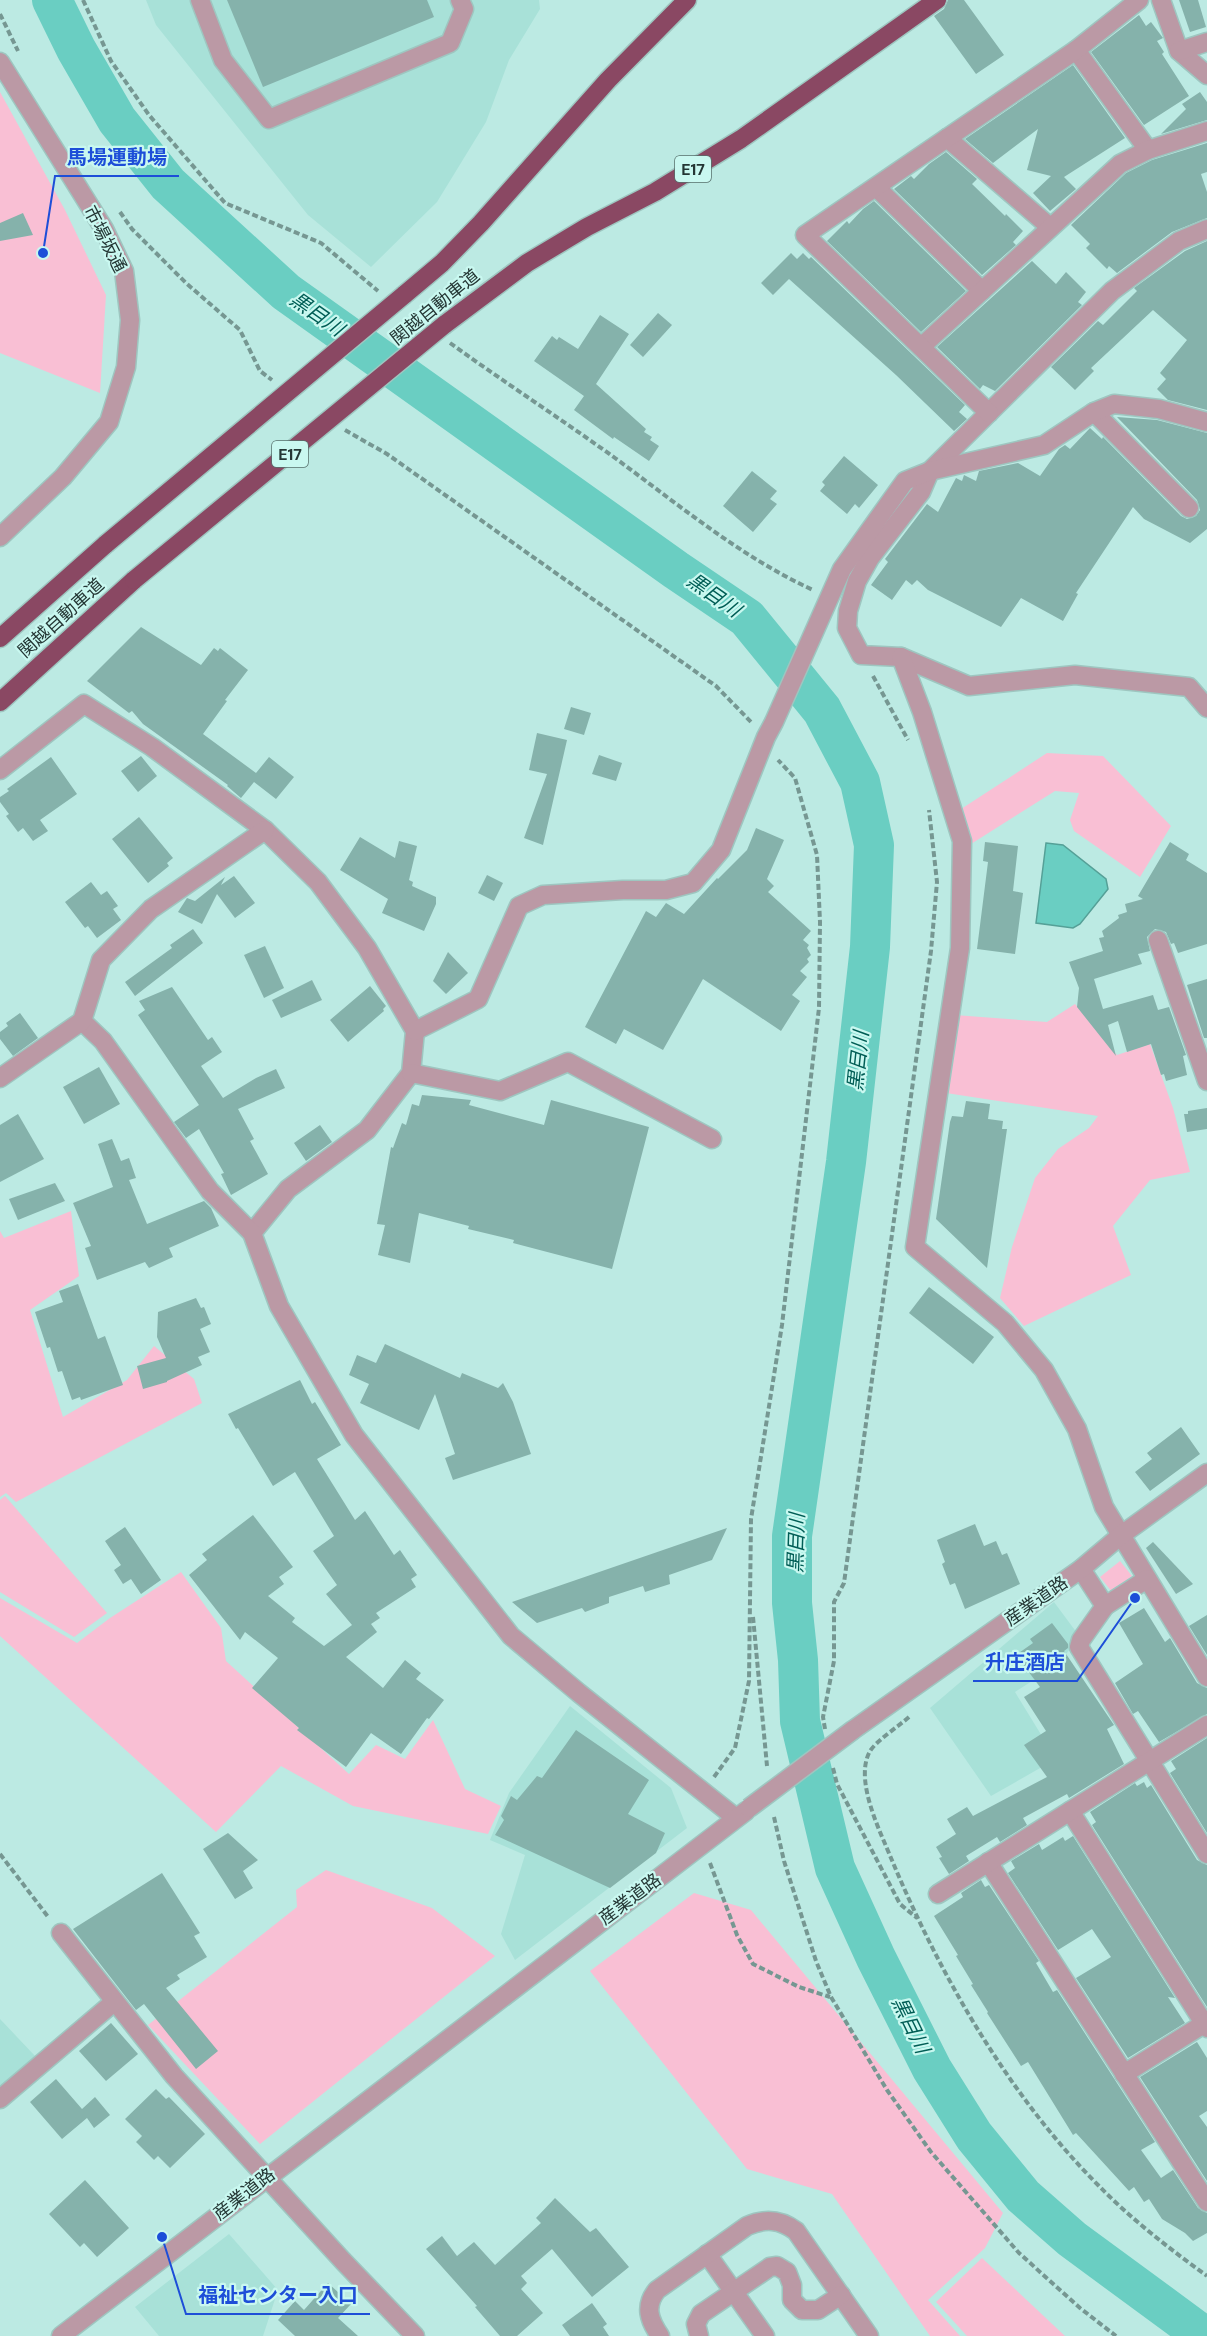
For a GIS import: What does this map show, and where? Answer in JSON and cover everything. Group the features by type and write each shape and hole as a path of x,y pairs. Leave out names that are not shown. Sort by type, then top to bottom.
{"highway":[{"name":"関越自動車道","path":"0,638 106,544 442,263 481,224 608,80 687,0"},
{"name":"関越自動車道","path":"0,702 134,580 444,325 527,262 587,227 655,192 741,139 937,0"}],"street":[{"path":"200,0 223,60 269,119 450,44 464,9 460,0"},
{"path":"989,413 805,235 1076,50 1138,0"},
{"path":"1161,0 1179,51 1207,75"},
{"path":"1179,51 1207,42"},
{"path":"1076,50 1148,150"},
{"name":"市場坂通","path":"0,62 104,229 124,271 130,320 126,367 109,422 63,477 0,537"},
{"path":"921,347 1120,164 1148,150 1207,131"},
{"path":"946,138 1050,227"},
{"path":"876,187 982,291"},
{"path":"1207,229 1179,241 1112,291 930,471 921,492 870,558 857,581 848,611 847,628 861,655 901,657 969,686 1075,675 1189,687 1207,708"},
{"path":"415,1031 478,999 519,906 543,895 666,890 693,883 721,850 770,730 842,569 905,481 930,471 1044,445 1094,412 1114,404 1159,409 1207,422"},
{"path":"1094,412 1189,508"},
{"path":"901,657 922,712 962,841 960,948 915,1247 1005,1323 1044,1370 1077,1429 1104,1508 1207,1677"},
{"path":"0,770 84,704 152,747 265,830 318,882 367,948 415,1031 411,1073 367,1130 288,1189 252,1233"},
{"path":"0,1078 82,1021 101,960 151,909 265,830"},
{"path":"1158,940 1207,1081"},
{"path":"82,1021 103,1041 210,1191 252,1233 279,1306 354,1435 511,1635 579,1693 705,1790 743,1813"},
{"path":"411,1073 500,1091 568,1062 712,1138"},
{"name":"産業道路","path":"61,2336 853,1730 1081,1569 1120,1536 1207,1473"},
{"path":"1081,1569 1105,1606"},
{"path":"1147,1579 1105,1606 1081,1640 1079,1647 1207,1854"},
{"path":"938,1894 1207,1725"},
{"path":"1070,1811 1206,2024 1124,2074"},
{"path":"988,1862 1207,2202"},
{"path":"61,1933 174,2076 343,2261 415,2336"},
{"path":"0,2099 114,2002"},
{"path":"660,2336 650,2320 648,2306 653,2295 707,2254 755,2222 763,2220 788,2225 801,2237 865,2334"},
{"path":"707,2254 765,2336"},
{"path":"699,2336 696,2324 698,2318 764,2270 777,2266 787,2272 792,2284 792,2300 802,2310 818,2310 841,2295"},
{"path":"750,2315 750,2336"}],"path":[{"path":"83,0 111,61 149,115 225,203 321,243"},
{"path":"499,379 613,457 702,524 826,602"},
{"path":"861,655 911,748"},
{"path":"705,1790 735,1748 749,1681 752,1519 782,1325 819,1008 820,922 817,855 795,778 774,757 770,730"},
{"path":"827,1740 823,1718 834,1661 834,1602 844,1583 932,951 937,882 929,805"},
{"path":"752,1599 767,1766"},
{"path":"869,1753 865,1771 867,1791 876,1823 917,1918 978,2031 1020,2094 1098,2185 1207,2276"},
{"path":"832,1762 837,1784 900,1904 917,1918"},
{"path":"774,1817 784,1861 816,1961 831,1997 887,2091 931,2152 1019,2253 1080,2308 1116,2336"},
{"path":"702,1845 737,1935 753,1964 800,1987 831,1997"},
{"path":"0,1854 61,1933"}],"shaded area":[{"path":"146,0 539,0 540,9 509,60 486,122 437,202 371,267 308,215 156,25"},
{"path":"0,92 65,210 106,295 100,393 0,353"},
{"path":"1047,753 1103,756 1171,826 1140,877 1074,831 1070,820 1079,793 1055,791 971,844 958,811"},
{"path":"1075,1004 1117,1055 1150,1044 1173,1108 1190,1172 1150,1180 1113,1226 1131,1275 1024,1326 1000,1298 1012,1247 1035,1178 1058,1149 1089,1128 1098,1116 946,1093 955,1015 1047,1022"},
{"path":"71,1211 79,1276 30,1310 63,1417 127,1380 154,1346 194,1379 202,1403 16,1502 6,1493 0,1497 0,1231 4,1238"},
{"path":"5,1496 107,1613 74,1637 0,1592 0,1500"},
{"path":"1120,1561 1132,1576 1112,1592 1100,1577"},
{"path":"181,1572 221,1628 226,1661 349,1774 376,1745 405,1759 433,1720 465,1789 501,1806 488,1834 353,1806 281,1766 216,1832 0,1636 0,1598 77,1643 110,1618"},
{"path":"1054,1602 1077,1633 1071,1648 1056,1666 1015,1692 1056,1759 991,1796 930,1708"},
{"path":"570,1706 671,1788 687,1828 515,1960 501,1934 525,1855 490,1840 509,1793"},
{"path":"326,1870 432,1908 495,1956 260,2144 148,2025 297,1907 296,1890"},
{"path":"694,1893 751,1910 1003,2213 985,2248 928,2300 960,2336 930,2336 832,2194 747,2169 590,1971"},
{"path":"0,2019 35,2056 0,2086"},
{"path":"229,2234 278,2290 263,2336 159,2336 135,2307"},
{"path":"982,2258 1065,2336 967,2336 936,2302"}],"water":[{"path":"1046,843 1063,845 1106,879 1108,889 1080,924 1073,928 1036,923"}],"building":[{"path":"227,0 427,0 434,17 263,87"},
{"path":"948,0 964,0 1004,55 976,74 934,16 944,9"},
{"path":"1179,0 1198,0 1206,27 1190,32"},
{"path":"1139,15 1146,26 1151,22 1163,38 1157,41 1164,52 1162,54 1189,96 1144,125 1091,52"},
{"path":"1073,65 1125,138 1064,177 1076,189 1050,211 1033,193 1051,176 1027,170 1038,129 993,163 965,139"},
{"path":"1200,92 1207,102 1207,120 1161,134 1186,109 1182,104"},
{"path":"1207,143 1207,172 1201,174 1207,192 1207,218 1172,232 1117,273 1109,266 1107,269 1086,248 1090,244 1071,225 1126,173 1152,160"},
{"path":"946,152 977,179 972,184 1023,231 1013,242 1016,245 982,275 894,189 911,176 914,179"},
{"path":"874,201 966,291 921,332 827,241 847,221 849,224"},
{"path":"23,213 33,235 0,241 0,223"},
{"path":"1207,241 1207,410 1168,400 1157,389 1166,379 1160,373 1187,340 1153,310 1091,368 1094,371 1075,390 1051,367 1098,321 1103,325 1137,291 1134,288 1185,251"},
{"path":"791,253 797,259 803,253 809,259 811,257 965,405 959,412 967,419 954,431 896,375 789,279 773,295 761,283"},
{"path":"1032,261 1056,284 1066,272 1086,292 1078,302 1082,305 995,391 983,385 980,389 937,347"},
{"path":"658,313 672,325 643,357 630,345"},
{"path":"600,315 629,334 596,384 646,429 644,432 652,437 650,440 659,446 649,461 614,437 613,439 574,410 584,396 534,361 552,336 557,340 559,337 578,349"},
{"path":"1117,417 1157,420 1207,433 1207,529 1190,543 1144,519 1133,507 1076,593 1078,594 1063,621 1021,598 1001,627 928,590 917,580 912,585 906,580 892,600 871,585 888,562 885,559 927,504 938,512 956,478 962,481 964,475 976,481 979,471 1018,463 1040,476 1059,449 1065,445 1070,449 1090,428 1102,439 1103,437 1181,516 1187,519 1196,516 1200,510 1197,500"},
{"path":"844,456 878,485 859,508 855,504 847,514 820,491 825,485 822,482"},
{"path":"752,471 777,491 770,499 777,504 753,532 723,506"},
{"path":"141,627 201,665 214,648 218,651 220,648 248,670 203,734 256,773 269,757 294,777 276,799 254,782 241,798 228,785 143,724 132,711 129,713 87,681"},
{"path":"571,707 591,713 584,735 564,729"},
{"path":"537,733 567,740 543,845 524,838 547,774 529,770"},
{"path":"599,755 622,763 616,781 592,774"},
{"path":"141,756 157,776 138,792 121,771"},
{"path":"51,757 77,794 40,820 48,831 33,841 23,828 18,832 6,816 9,814 0,802 0,797 9,791 7,789"},
{"path":"139,817 173,858 167,863 169,866 148,883 112,839"},
{"path":"756,828 784,840 767,879 774,886 768,892 811,931 803,940 809,945 807,948 811,955 807,959 809,962 800,971 807,977 792,995 800,1001 781,1031 703,979 663,1050 624,1029 616,1044 585,1027 646,911 656,917 666,903 684,914 747,850"},
{"path":"360,837 395,858 399,841 417,846 409,880 413,882 412,886 436,897 436,904 424,931 382,913 388,899 340,870"},
{"path":"985,842 1018,846 1013,891 1023,893 1015,954 977,949 988,862 983,861"},
{"path":"1170,842 1189,854 1186,860 1207,873 1207,944 1178,953 1166,932 1155,929 1147,937 1150,951 1138,954 1142,964 1094,979 1103,1009 1153,995 1158,1010 1169,1007 1186,1055 1183,1056 1187,1075 1166,1081 1164,1074 1161,1075 1151,1044 1127,1052 1118,1021 1108,1025 1116,1056 1077,1007 1079,988 1069,962 1103,951 1099,938 1104,937 1102,931 1119,918 1118,915 1127,912 1125,904 1143,899 1138,896"},
{"path":"487,875 503,883 494,901 478,893"},
{"path":"234,876 255,903 235,918 217,894 202,924 178,912 187,898 195,901 225,877 221,885"},
{"path":"91,882 101,895 107,891 118,906 113,909 121,920 97,938 88,926 85,928 65,902"},
{"path":"193,929 203,943 135,996 125,982 172,948 170,945"},
{"path":"265,946 284,988 264,998 244,955"},
{"path":"448,952 468,973 446,994 433,981"},
{"path":"1207,979 1207,1038 1204,1038 1187,985"},
{"path":"312,980 322,1000 281,1018 272,1000"},
{"path":"370,986 386,1006 384,1011 348,1042 330,1020"},
{"path":"172,987 208,1040 212,1037 222,1052 201,1066 223,1098 276,1069 285,1088 238,1109 254,1139 250,1141 268,1174 231,1195 221,1174 224,1173 199,1129 186,1138 174,1122 199,1105 138,1015 145,1010 139,1001"},
{"path":"20,1013 38,1038 13,1056 0,1039 0,1032 8,1026 6,1023"},
{"path":"99,1067 120,1104 84,1124 63,1087"},
{"path":"422,1095 471,1100 469,1105 544,1125 551,1100 649,1127 612,1269 513,1243 514,1240 468,1229 469,1226 419,1213 410,1263 378,1255 385,1225 377,1224 391,1147 393,1148 402,1123 406,1125 412,1104 419,1106"},
{"path":"966,1101 990,1104 988,1119 1003,1121 1002,1129 1007,1129 987,1268 936,1219 950,1122 952,1116 963,1117"},
{"path":"1207,1108 1207,1129 1187,1132 1184,1114 1188,1114 1188,1111"},
{"path":"18,1114 44,1159 0,1182 0,1125"},
{"path":"320,1125 332,1142 306,1161 294,1143"},
{"path":"112,1139 121,1161 129,1158 136,1178 129,1180 147,1224 204,1201 211,1208 219,1226 169,1248 173,1257 149,1268 145,1262 97,1280 85,1248 91,1246 73,1203 113,1187 98,1144"},
{"path":"55,1183 65,1201 18,1220 9,1199"},
{"path":"78,1284 98,1339 105,1336 123,1385 81,1400 80,1397 72,1400 62,1371 58,1372 50,1347 47,1348 35,1312 63,1302 59,1291"},
{"path":"929,1287 994,1337 973,1364 909,1313"},
{"path":"196,1298 201,1308 204,1307 211,1324 200,1329 210,1352 198,1357 202,1365 167,1382 143,1389 137,1366 166,1358 157,1337 158,1312"},
{"path":"385,1344 460,1378 462,1373 498,1388 503,1383 513,1402 531,1454 453,1480 445,1458 455,1454 435,1394 419,1430 360,1403 369,1384 349,1375 357,1355 376,1363"},
{"path":"300,1380 312,1404 315,1402 341,1445 317,1459 355,1520 365,1511 394,1555 400,1550 417,1575 411,1579 416,1587 376,1613 380,1618 371,1624 377,1632 346,1657 383,1688 405,1660 421,1673 416,1679 444,1700 429,1719 427,1718 401,1754 371,1733 346,1767 297,1730 299,1728 252,1688 278,1658 245,1632 240,1640 189,1575 207,1560 202,1554 253,1515 293,1567 279,1577 284,1584 268,1596 295,1618 292,1622 324,1646 352,1625 326,1594 337,1585 313,1551 334,1536 295,1472 273,1486 228,1414"},
{"path":"1181,1427 1200,1454 1150,1491 1135,1472 1152,1459 1147,1453"},
{"path":"975,1524 984,1546 996,1541 1002,1555 1007,1553 1020,1584 965,1609 955,1583 950,1585 942,1564 945,1562 937,1540"},
{"path":"125,1527 161,1580 141,1594 131,1579 123,1584 114,1570 121,1565 105,1541"},
{"path":"727,1528 712,1560 669,1575 670,1584 645,1592 643,1586 609,1597 609,1603 585,1612 582,1608 537,1623 512,1602"},
{"path":"1153,1542 1193,1584 1176,1594 1146,1548"},
{"path":"1144,1608 1165,1642 1170,1638 1197,1683 1207,1688 1207,1714 1159,1742 1138,1711 1133,1714 1115,1683 1143,1664 1119,1623"},
{"path":"1207,1615 1207,1655 1189,1626"},
{"path":"1052,1623 1068,1644 1068,1648 1064,1651 1114,1725 1107,1729 1124,1764 1069,1798 1067,1794 1023,1818 1027,1825 1000,1842 997,1837 966,1856 969,1861 949,1874 939,1858 942,1857 936,1847 956,1834 947,1819 967,1807 973,1816 1047,1777 1024,1745 1046,1731 1024,1697 1040,1687 1016,1655 1033,1643 1030,1639"},
{"path":"576,1730 649,1780 628,1814 665,1833 656,1853 610,1888 495,1835 504,1820 501,1816 511,1796 517,1800 537,1776 542,1778"},
{"path":"1207,1738 1207,1833 1170,1773 1176,1769 1171,1761"},
{"path":"1144,1782 1147,1788 1151,1785 1197,1860 1207,1865 1207,2007 1092,1825 1096,1822 1090,1812 1135,1783 1137,1786"},
{"path":"228,1833 258,1860 243,1871 253,1888 235,1899 203,1849"},
{"path":"1073,1836 1175,1998 1168,1997 1185,2023 1128,2058 1076,1978 1111,1957 1092,1929 1058,1950 1008,1873 1015,1868 1011,1861 1039,1844 1042,1850 1063,1837 1065,1841"},
{"path":"162,1873 200,1933 194,1936 207,1957 177,1975 180,1979 166,1988 218,2051 196,2069 144,2004 136,2010 73,1929"},
{"path":"981,1880 985,1887 989,1885 1039,1961 1036,1963 1053,1992 1057,1990 1155,2142 1141,2150 1161,2178 1173,2170 1198,2208 1207,2213 1207,2233 1193,2241 1185,2233 1162,2219 1149,2199 1144,2202 1134,2187 1129,2191 1076,2133 1073,2135 1028,2062 1021,2066 987,2013 956,1956 958,1955 934,1916 963,1897 961,1893"},
{"path":"111,2023 138,2054 106,2081 79,2051"},
{"path":"1197,2042 1207,2058 1207,2111 1199,2116 1207,2127 1207,2181 1140,2077"},
{"path":"56,2079 82,2109 95,2097 110,2115 94,2128 87,2118 62,2139 30,2102"},
{"path":"156,2089 166,2099 169,2097 205,2134 170,2168 158,2156 154,2160 136,2142 142,2136 125,2119"},
{"path":"85,2180 129,2228 97,2257 84,2243 80,2247 49,2214"},
{"path":"555,2198 590,2232 596,2228 629,2267 592,2297 552,2249 521,2276 527,2283 521,2289 543,2313 517,2336 500,2336 475,2307 477,2306 426,2249 442,2236 457,2256 474,2242 495,2265 541,2223 536,2218"},
{"path":"328,2283 351,2304 338,2318 358,2336 295,2336 278,2320 295,2301 304,2310"},
{"path":"592,2303 607,2324 603,2327 609,2336 570,2336 562,2325"}],"waterway":[{"name":"黒目川","path":"52,0 76,49 117,120 168,184 286,292 676,570 747,618 822,710 860,782 874,845 870,947 846,1162 792,1536 792,1603 798,1660 800,1721 835,1868 876,1958 932,2069 974,2136 1023,2196 1072,2239 1204,2336"}],"place":[{"name":"馬場運動場","path":"43,253"},
{"name":"升庄酒店","path":"1135,1598"},
{"name":"福祉センター入口","path":"162,2237"}]}
